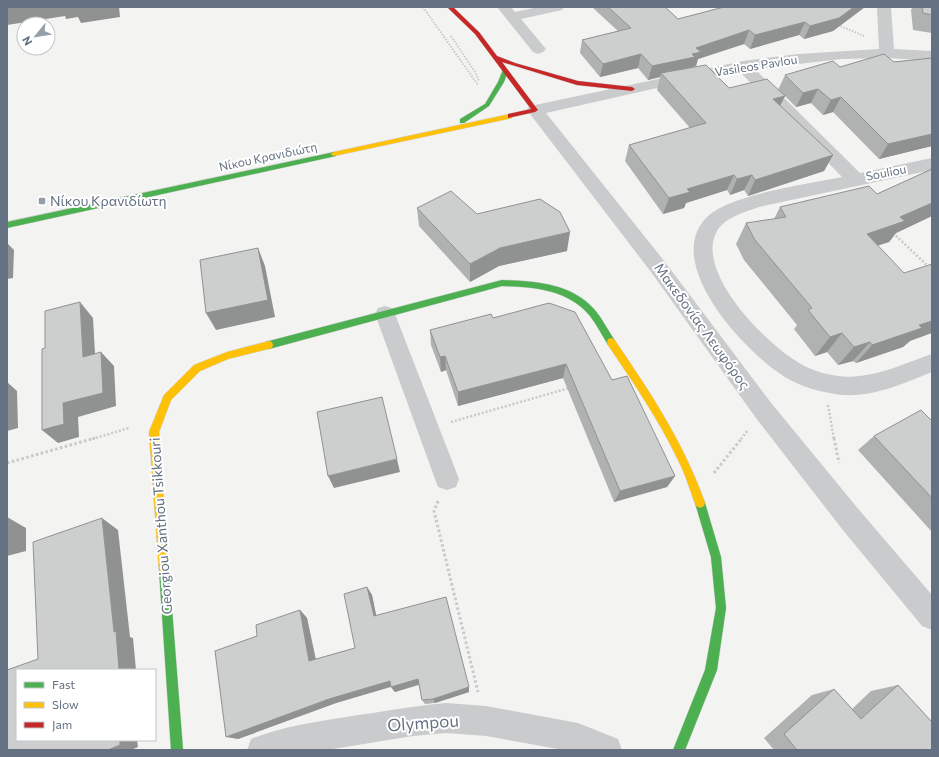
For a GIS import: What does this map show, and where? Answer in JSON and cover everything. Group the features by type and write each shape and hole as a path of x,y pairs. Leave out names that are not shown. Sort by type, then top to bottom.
{"main road":[{"name":"Μακεδονίας Λεωφόρος","path":"450,7 477,33 535,110"},
{"name":"Μακεδονίας Λεωφόρος","path":"471,14 477,33"},
{"path":"495,57 513,64 577,83 632,89"},
{"path":"447,130 487,105 501,82 505,71"},
{"name":"Νίκου Κρανιδιώτη","path":"7,226 535,110"},
{"name":"Georgiou Xanthou Tsikkouri","path":"177,750 154,432 167,398 197,368 226,356 502,283 535,284 564,291 589,309 622,355 657,410 677,448 697,494 716,557 721,608 711,670 680,750"}],"street":[{"path":"508,12 557,7"},
{"path":"884,7 887,50"},
{"path":"508,12 538,49"},
{"name":"Vasileos Pavlou","path":"535,110 743,66 887,50 932,56"},
{"name":"Souliou","path":"743,66 855,179 932,164"},
{"name":"Μακεδονίας Λεωφόρος","path":"535,110 658,267 764,411 850,520 932,616"},
{"path":"855,179 758,201 736,208 720,216 709,228 703,246 706,269 721,297 757,342 771,356 789,368 823,382 844,386 866,385 885,381 932,363"},
{"path":"385,314 447,479"},
{"name":"Olympou","path":"262,750 304,739 413,721 446,718 486,721 578,738 607,750"}],"path":[{"path":"424,7 482,91"},
{"path":"838,25 887,50"},
{"path":"449,33 475,72"},
{"path":"892,232 932,270"},
{"path":"823,382 840,467"},
{"path":"428,429 571,387"},
{"path":"697,494 764,411"},
{"path":"7,463 158,420"},
{"path":"447,479 434,511 486,721"}],"building":[{"path":"608,7 665,7 678,19 724,7 854,7 839,18 810,26 805,22 755,35 749,30 696,48 701,52 692,54 695,57 652,66 641,54 603,64 582,40 631,28"},
{"path":"922,7 932,7 932,15 923,13"},
{"path":"884,54 894,62 932,58 932,134 888,144 841,97 831,100 818,89 803,93 785,75 833,61 840,67"},
{"path":"706,65 729,88 767,79 785,96 773,99 833,155 755,180 752,175 737,179 734,175 687,189 690,192 669,198 629,145 706,123 661,73"},
{"path":"932,169 932,203 900,217 905,221 867,234 904,273 932,264 932,321 919,325 922,328 872,345 870,342 854,347 842,333 830,337 808,310 812,308 755,240 746,223 786,217 780,207 869,186 877,194"},
{"path":"451,191 477,214 540,199 560,212 570,232 500,248 470,264 417,208"},
{"path":"258,248 268,300 206,313 200,260"},
{"path":"80,302 83,357 101,352 103,393 63,403 64,424 42,430 42,349 45,348 45,311"},
{"path":"549,303 575,312 612,380 627,376 675,476 620,491 566,364 458,392 445,356 440,357 430,330 491,314 493,318"},
{"path":"382,397 397,459 328,476 317,412"},
{"path":"921,410 932,421 932,498 874,436"},
{"path":"102,518 114,632 116,631 119,669 16,669 16,741 120,741 120,745 108,750 7,750 7,670 38,659 33,542"},
{"path":"367,587 374,616 446,597 469,687 433,699 422,700 418,679 391,687 390,681 329,699 226,737 215,651 257,636 256,625 300,610 309,661 355,648 344,594"},
{"path":"898,685 932,722 932,750 797,750 784,734 834,689 861,719"}],"traffic: fast":[{"path":"462,121 487,105 501,82 505,71"},
{"path":"7,225 334,154"},
{"path":"269,345 502,283 537,285 559,290 570,295 589,309 611,342"},
{"path":"679,750 711,670 721,608 716,557 700,503"},
{"path":"164,570 177,750"}],"traffic: slow":[{"path":"334,154 510,116"},
{"path":"611,342 662,420 683,460 700,503"},
{"path":"164,570 154,432 167,398 197,368 227,356 269,345"}],"traffic: jam":[{"path":"450,7 477,33 535,110 510,116"},
{"path":"495,57 513,64 577,83 632,89"}],"place":[{"name":"Νίκου Κρανιδίωτη","path":"42,201"}]}
